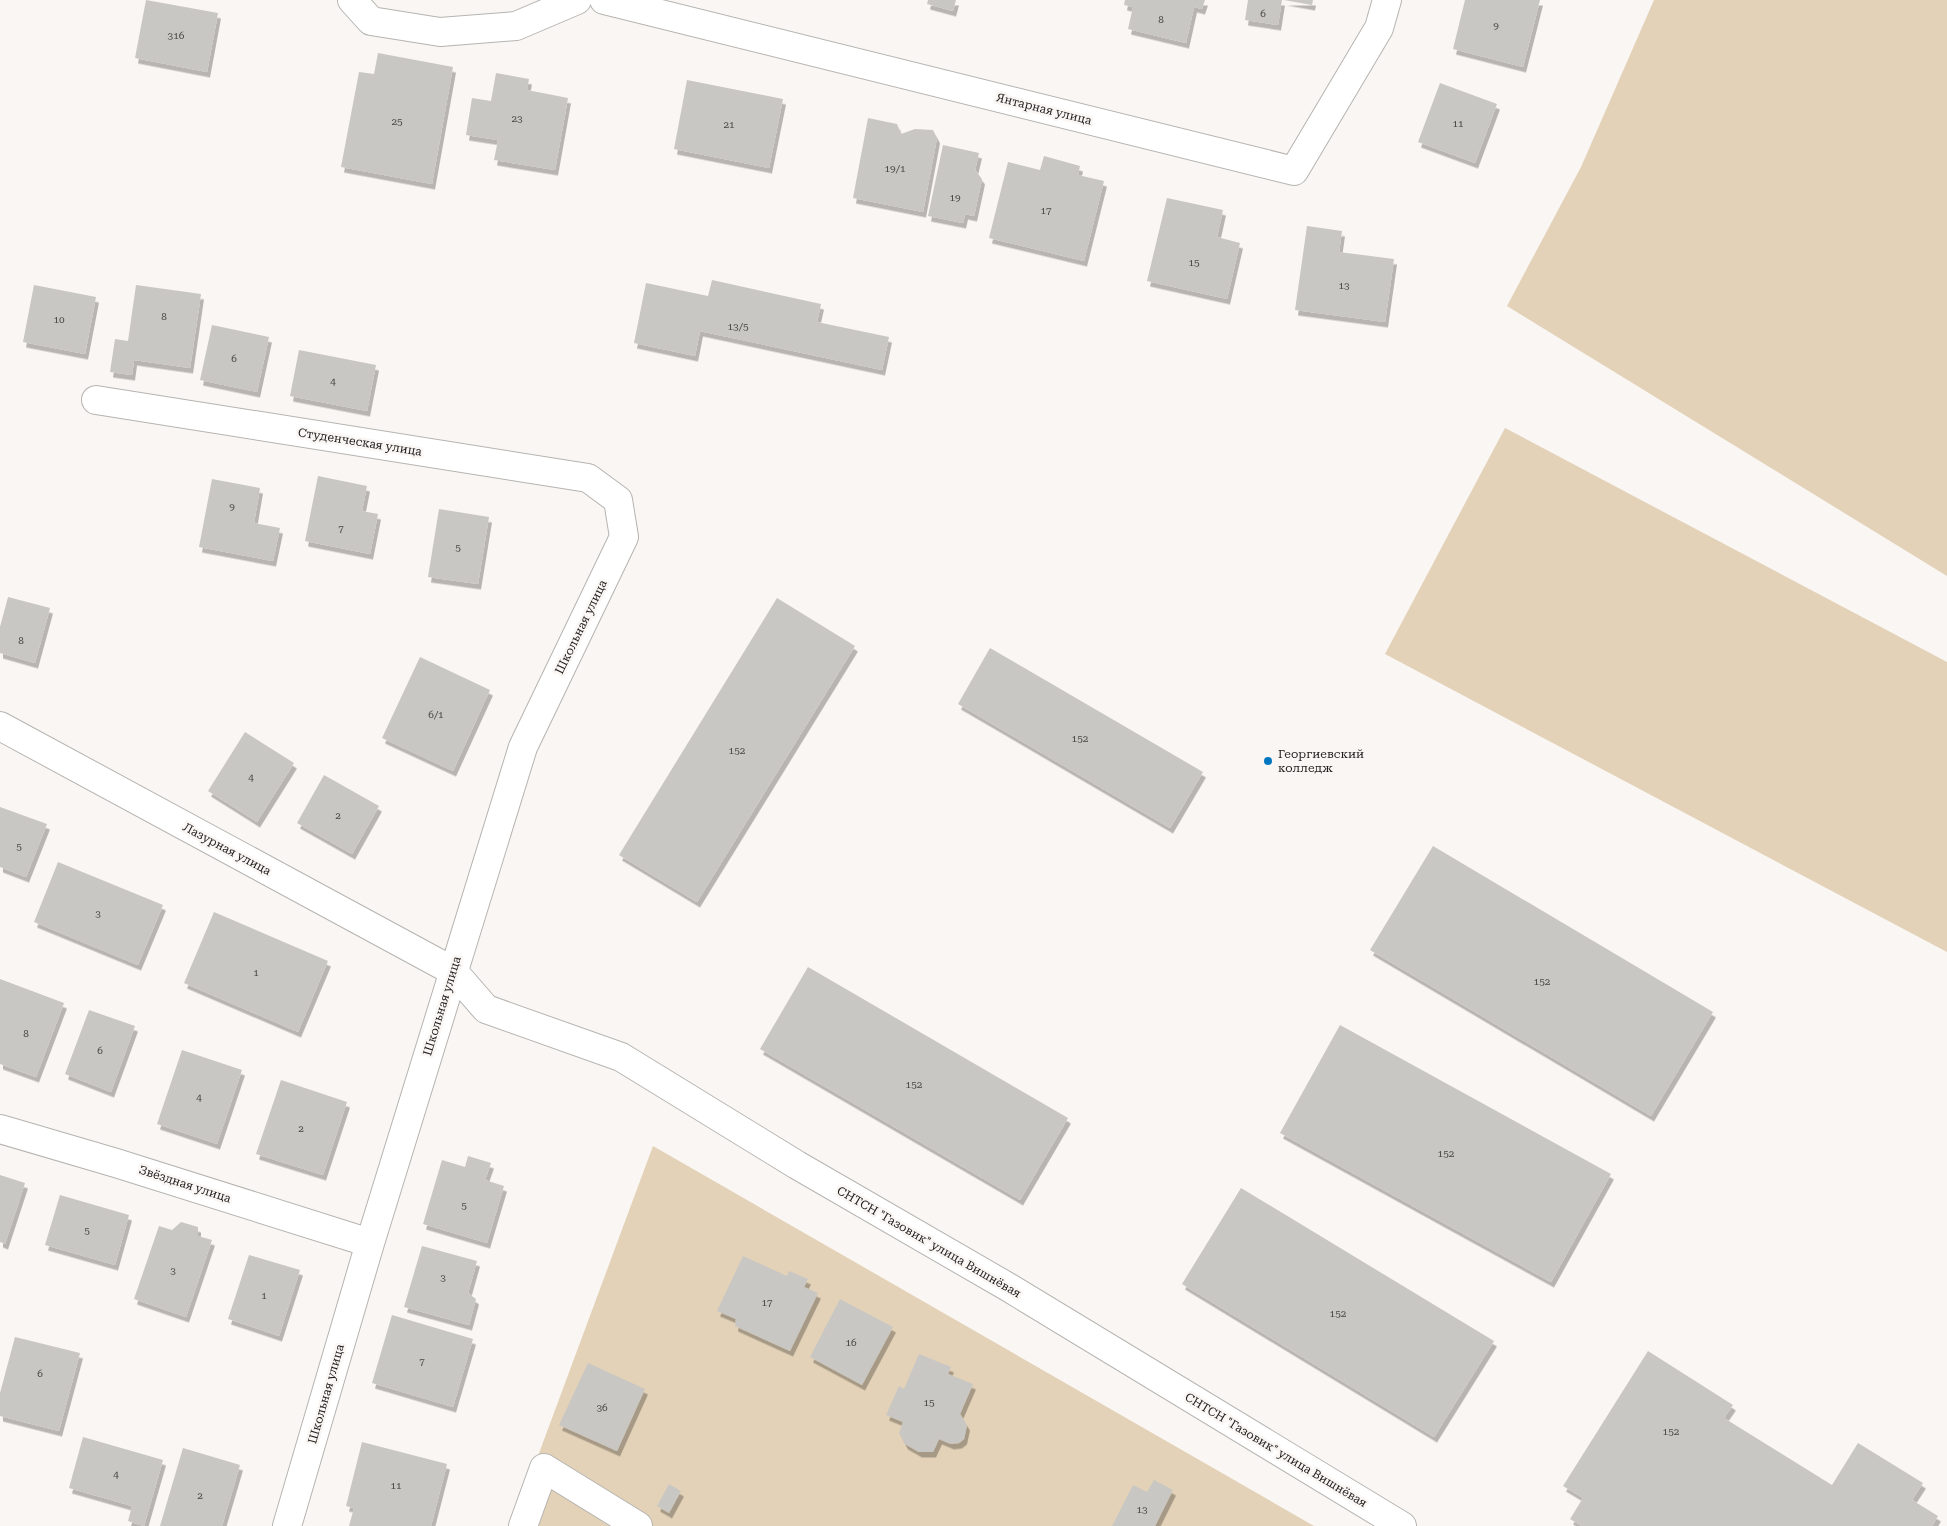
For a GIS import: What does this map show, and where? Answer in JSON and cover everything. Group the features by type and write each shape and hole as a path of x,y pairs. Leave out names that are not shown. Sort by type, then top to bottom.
{"street":[{"path":"352,0 371,21 440,32 516,26 577,0"},
{"name":"Янтарная улица","path":"604,0 1294,171 1379,28 1387,0"},
{"name":"Студенческая улица","path":"96,400 588,478 618,500"},
{"name":"Школьная улица","path":"287,1526 370,1243 523,747 624,537 618,500"},
{"name":"Лазурная улица","path":"0,726 453,971"},
{"name":"СНТСН \"Газовик\" улица Вишнёвая","path":"453,971 486,1009 620,1057 796,1165 1008,1288 1402,1526"},
{"name":"Звёздная улица","path":"0,1129 116,1163 370,1243"},
{"path":"523,1526 544,1468 638,1526"}],"shaded area":[{"path":"1654,0 1947,0 1947,576 1507,306 1581,167"},
{"path":"1505,428 1947,662 1947,952 1385,654"},
{"path":"653,1146 1314,1526 512,1526"}],"building":[{"path":"146,0 218,13 207,72 135,58"},
{"path":"928,0 956,0 953,11 927,4"},
{"path":"1125,0 1205,0 1202,9 1194,7 1186,43 1128,29 1133,7 1124,5"},
{"path":"1248,0 1282,0 1278,25 1245,20"},
{"path":"1284,0 1313,0 1312,5"},
{"path":"1465,0 1540,0 1523,67 1453,49"},
{"path":"378,53 453,67 432,184 341,167 359,72 374,74"},
{"path":"496,73 529,79 527,90 568,98 555,170 494,160 498,140 466,135 472,98 491,101"},
{"path":"687,80 783,99 769,168 674,149"},
{"path":"1440,83 1497,104 1475,163 1418,142"},
{"path":"868,118 897,124 901,134 915,129 933,130 937,138 923,212 853,198"},
{"path":"943,145 979,153 975,170 982,179 974,216 965,214 963,223 928,216"},
{"path":"1044,156 1080,166 1078,175 1104,181 1084,261 989,238 1008,162 1040,170"},
{"path":"1167,198 1223,210 1217,237 1240,243 1227,299 1147,281"},
{"path":"1307,226 1342,231 1339,252 1394,259 1385,322 1295,310"},
{"path":"712,280 821,304 817,322 889,337 882,370 700,331 695,356 634,343 646,283 708,296"},
{"path":"34,285 96,297 85,354 23,342"},
{"path":"136,285 201,294 190,368 134,360 132,375 110,372 115,339 128,341"},
{"path":"212,325 269,337 257,392 200,380"},
{"path":"299,350 376,365 367,411 290,396"},
{"path":"318,476 367,486 362,511 378,514 370,554 305,541"},
{"path":"212,479 260,488 254,523 280,528 273,561 199,547"},
{"path":"439,509 489,517 478,584 428,577"},
{"path":"8,597 50,608 35,663 0,653 0,627"},
{"path":"777,598 855,646 697,902 619,855"},
{"path":"990,648 1203,772 1170,828 958,704"},
{"path":"420,657 490,690 453,771 382,738"},
{"path":"245,732 294,763 257,822 208,791"},
{"path":"324,775 379,806 352,854 297,823"},
{"path":"0,807 47,824 26,877 0,867"},
{"path":"1433,846 1713,1012 1651,1116 1370,950"},
{"path":"58,862 163,905 138,965 34,922"},
{"path":"214,912 328,961 298,1032 184,983"},
{"path":"808,967 1068,1118 1020,1200 760,1049"},
{"path":"0,979 64,1003 36,1077 0,1064"},
{"path":"89,1010 135,1026 111,1092 65,1074"},
{"path":"1340,1025 1611,1174 1551,1282 1280,1133"},
{"path":"182,1050 242,1070 217,1144 157,1124"},
{"path":"281,1080 347,1102 323,1175 256,1154"},
{"path":"468,1156 491,1163 485,1180 504,1186 487,1243 423,1224 442,1160 465,1167"},
{"path":"0,1175 25,1183 5,1244 0,1242"},
{"path":"1241,1188 1494,1341 1434,1437 1182,1284"},
{"path":"60,1195 129,1215 115,1265 45,1245"},
{"path":"181,1222 198,1227 198,1236 212,1240 186,1317 134,1299 159,1226 172,1230"},
{"path":"422,1246 477,1261 468,1293 476,1299 469,1325 404,1307"},
{"path":"249,1255 300,1270 279,1336 228,1319"},
{"path":"743,1256 787,1276 789,1271 808,1279 804,1287 818,1293 790,1351 735,1326 736,1319 717,1311"},
{"path":"840,1299 893,1327 862,1385 810,1357"},
{"path":"392,1315 473,1339 453,1407 372,1383"},
{"path":"15,1337 80,1353 59,1431 0,1416 0,1393"},
{"path":"1648,1351 1733,1405 1724,1418 1832,1485 1858,1443 1923,1483 1912,1500 1938,1516 1932,1526 1582,1526 1570,1519 1583,1498 1563,1486"},
{"path":"919,1354 951,1367 948,1374 973,1384 960,1414 967,1425 964,1439 959,1443 951,1444 939,1439 933,1452 919,1452 905,1444 899,1433 903,1422 886,1415 899,1386 904,1389"},
{"path":"588,1363 645,1389 617,1451 559,1425"},
{"path":"83,1437 163,1460 144,1526 128,1521 132,1506 69,1488"},
{"path":"362,1442 447,1464 431,1526 349,1526 354,1508 346,1506"},
{"path":"183,1448 240,1465 222,1526 160,1526"},
{"path":"1154,1480 1173,1490 1155,1526 1112,1526 1133,1485 1147,1492"},
{"path":"669,1484 681,1491 669,1513 657,1506"}],"place":[{"name":"Георгиевский колледж","path":"1268,761"}]}
